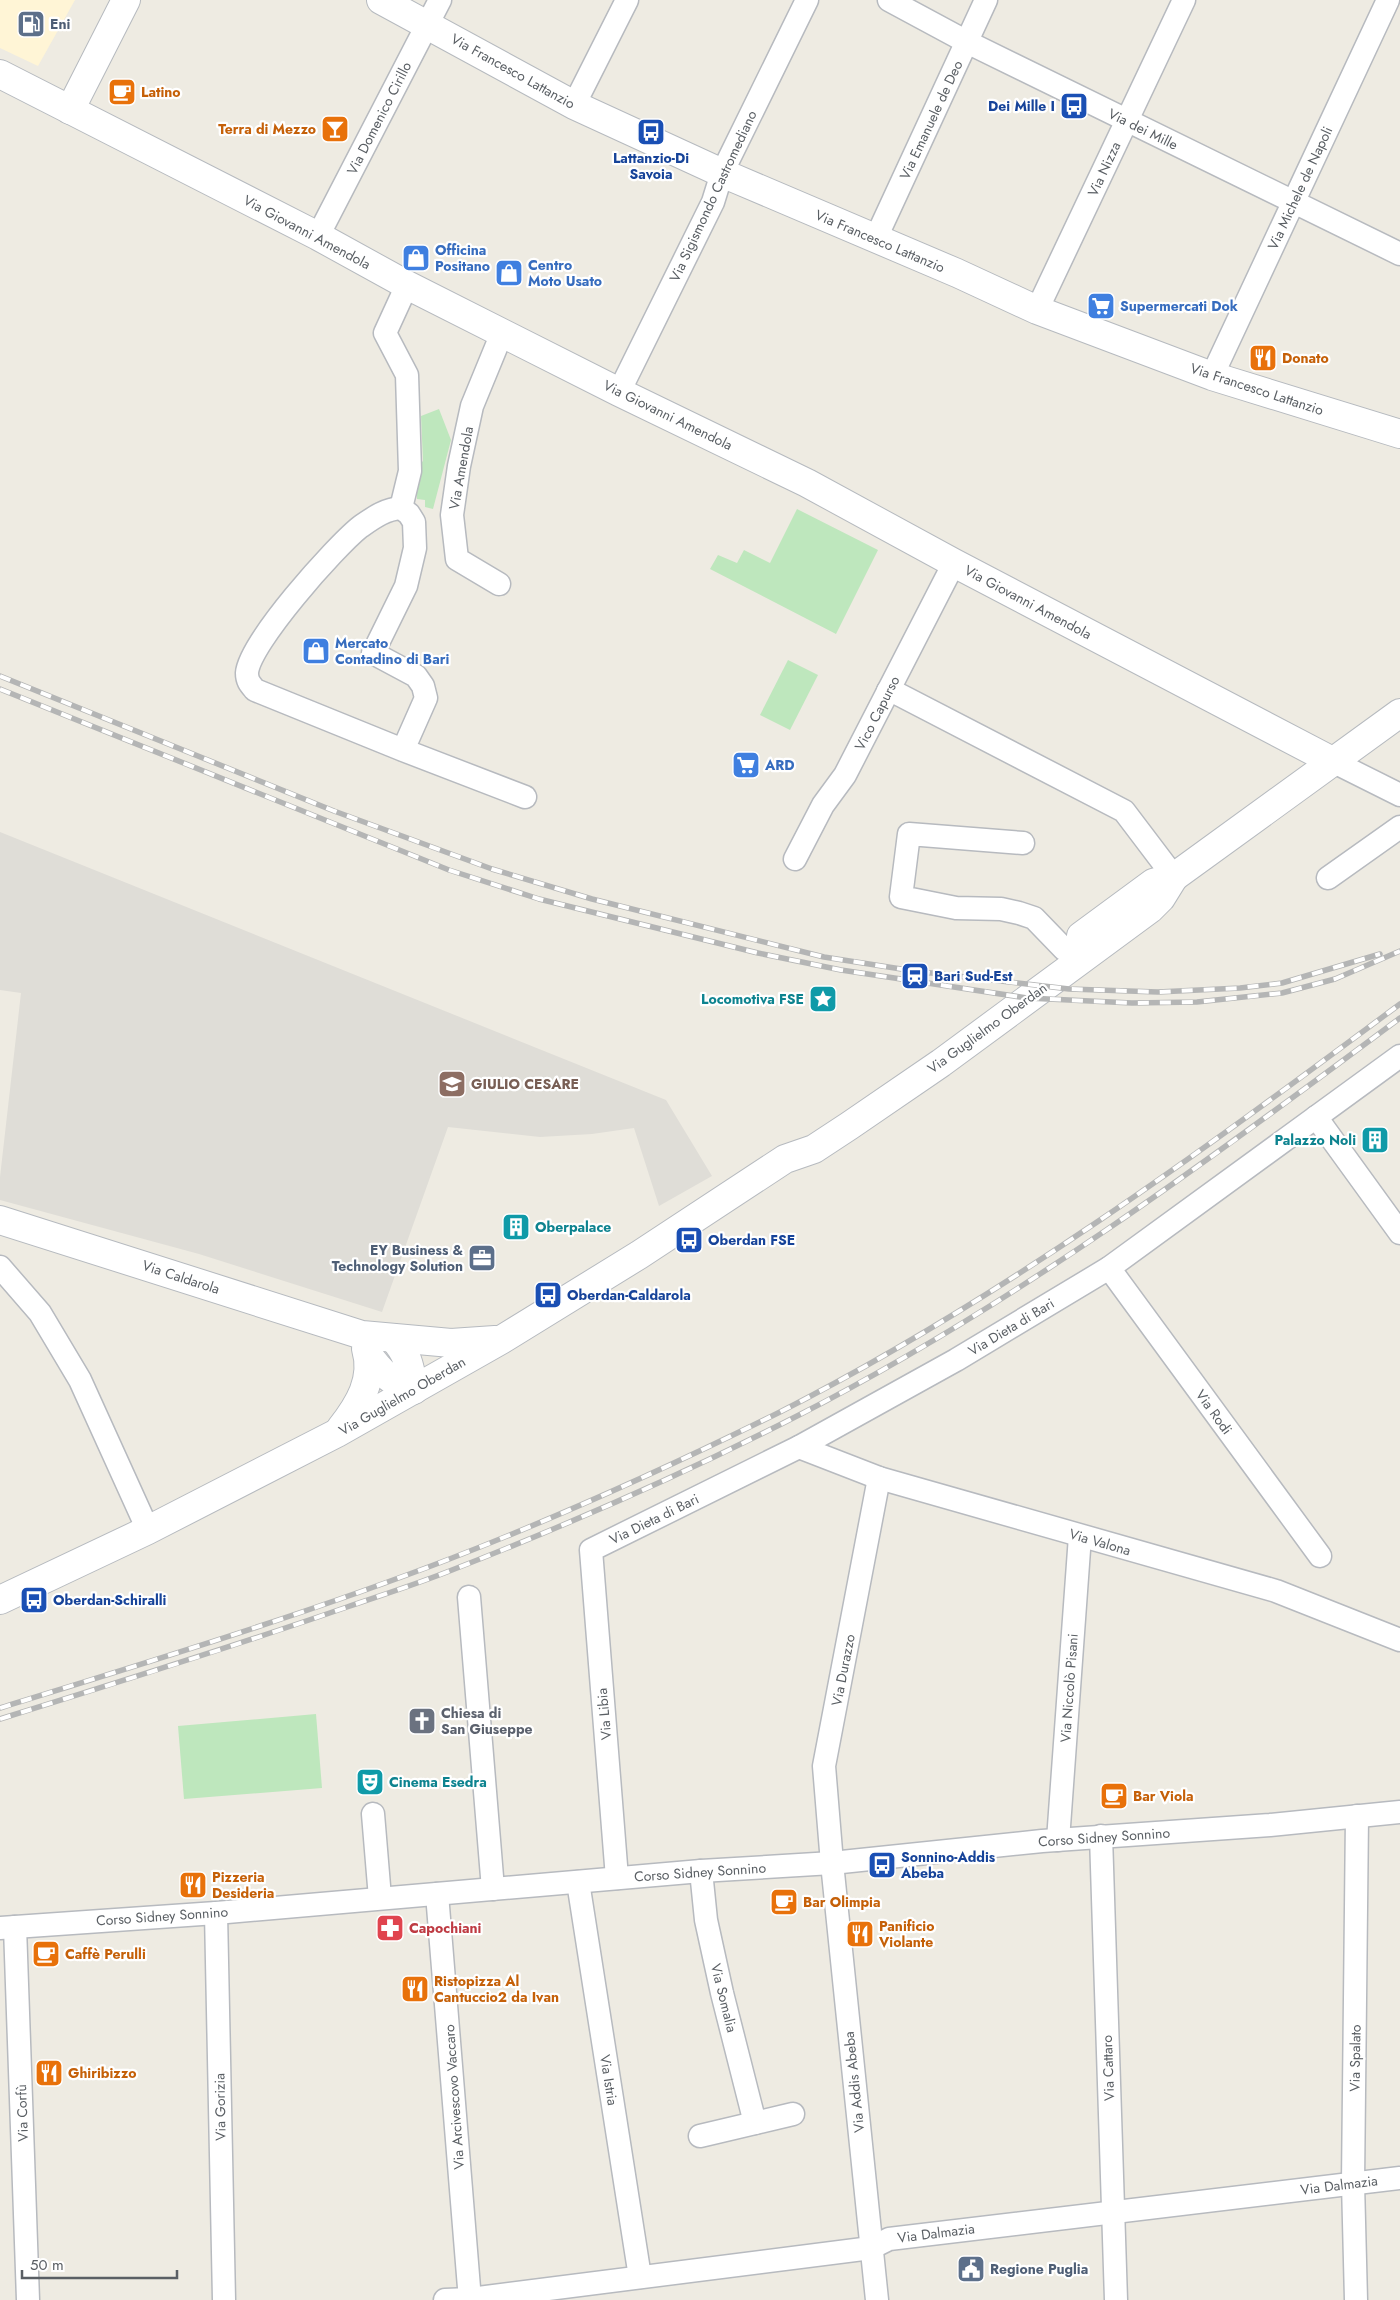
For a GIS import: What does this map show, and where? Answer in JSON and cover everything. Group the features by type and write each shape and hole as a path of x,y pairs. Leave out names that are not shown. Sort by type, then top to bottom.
{"main road":[{"path":"70,110 126,0"},
{"name":"Via Francesco Lattanzio","path":"381,0 574,105 722,173 1037,310 1212,376 1400,434"},
{"name":"Via Giovanni Amendola","path":"0,74 318,236 407,285 619,392 807,483 954,563 1334,762"},
{"name":"Via Guglielmo Oberdan","path":"785,1159 804,1136 1004,995 1153,883 1174,877 1400,713"},
{"name":"Via Guglielmo Oberdan","path":"0,1600 148,1530 337,1433 501,1340 639,1255 785,1159 814,1149 940,1063 1150,909 1161,898 1174,877"},
{"name":"Via Caldarola","path":"0,1220 365,1344 393,1338 450,1343 501,1340"},
{"path":"365,1344 377,1368 397,1385 414,1390 409,1364 403,1349 393,1338"},
{"path":"337,1433 356,1409 367,1386 365,1344"}],"street":[{"name":"Via Domenico Cirillo","path":"318,236 440,0"},
{"path":"574,105 627,0"},
{"name":"Via Sigismondo Castromediano","path":"619,392 713,202 722,173 807,0"},
{"name":"Via dei Mille","path":"889,0 967,42 1400,254"},
{"name":"Via Emanuele de Deo","path":"875,240 986,0"},
{"name":"Via Nizza","path":"1037,310 1184,0"},
{"name":"Via Michele de Napoli","path":"1212,376 1389,3"},
{"path":"401,508 410,471 407,375 385,333 407,285"},
{"name":"Via Amendola","path":"500,584 456,559 452,515 459,466 472,406 502,333"},
{"path":"402,750 426,698 423,686 416,676 373,653 406,586 415,548 414,522 409,514 401,508 390,509 360,528 333,554 283,610 262,640 247,671 248,682 255,690 402,750 524,797"},
{"name":"Vico Capurso","path":"795,859 823,805 845,775 954,563"},
{"path":"888,691 898,694 1124,811 1174,877"},
{"path":"1334,762 1400,795"},
{"path":"1328,878 1400,827"},
{"path":"1023,843 909,834 900,897 956,908 1001,909 1019,913 1034,918 1064,949"},
{"name":"Via Dieta di Bari","path":"591,1550 798,1447 956,1360 1109,1268 1400,1056"},
{"path":"1316,1117 1400,1233"},
{"path":"0,1267 40,1313 76,1372 148,1530"},
{"name":"Via Rodi","path":"1109,1268 1320,1556"},
{"name":"Via Valona","path":"798,1447 879,1478 1276,1590 1400,1640"},
{"name":"Via Durazzo","path":"832,1863 824,1766 879,1478"},
{"name":"Via Niccolò Pisani","path":"1058,1840 1080,1536"},
{"name":"Via Libia","path":"591,1550 617,1878"},
{"path":"468,1597 492,1889"},
{"name":"Corso Sidney Sonnino","path":"8,1927 216,1913 702,1871 832,1863 1101,1836 1261,1826 1400,1812"},
{"path":"373,1814 380,1898"},
{"name":"Via Spalato","path":"1356,2300 1353,2183 1357,1816"},
{"name":"Via Cattaro","path":"1101,1836 1116,2300"},
{"name":"Via Addis Abeba","path":"832,1863 877,2300"},
{"name":"Via Somalia","path":"702,1871 706,1920 722,1993 755,2122"},
{"name":"Via Istria","path":"578,1882 640,2277"},
{"name":"Via Arcivescovo Vaccaro","path":"437,1894 470,2300"},
{"name":"Via Gorizia","path":"216,1913 224,2300"},
{"name":"Via Corfù","path":"8,1927 28,2300"},
{"path":"700,2136 793,2114"},
{"name":"Via Dalmazia","path":"445,2300 470,2300 871,2248 889,2239 1400,2178"}],"shaded area":[{"name":"Eni","path":"0,0 75,0 38,66 0,48"},
{"path":"0,832 666,1100 712,1176 659,1206 634,1128 592,1134 540,1137 448,1127 382,1312 199,1254 0,1200 0,1177 21,993 0,990"}],"green space":[{"path":"439,409 451,440 433,509 425,507 425,500 417,499 417,467 423,461 421,416"},
{"path":"797,509 878,550 836,634 710,569 718,555 737,563 744,550 770,563"},
{"path":"788,660 818,675 790,730 760,715"},
{"path":"316,1714 322,1788 184,1799 178,1726"}],"railway":[{"path":"0,676 334,811 492,869 592,899 824,957 914,971 1069,989 1158,992 1240,988 1282,983 1380,954"},
{"path":"0,689 449,870 539,899 758,953 841,970 1027,998 1132,1003 1197,1002 1282,993 1335,979 1400,951"},
{"path":"0,1708 284,1618 452,1558 535,1525 616,1489 778,1413 860,1369 941,1322 1098,1222 1174,1169 1400,1004"},
{"path":"0,1719 217,1651 439,1575 584,1516 671,1477 799,1415 956,1327 1032,1279 1181,1178 1400,1018"}],"place":[{"name":"Eni","path":"31,24"},
{"name":"Latino","path":"122,92"},
{"name":"Dei Mille I","path":"1074,106"},
{"name":"Terra di Mezzo","path":"335,129"},
{"name":"Lattanzio-Di Savoia","path":"651,132"},
{"name":"Officina Positano","path":"416,258"},
{"name":"Centro Moto Usato","path":"509,273"},
{"name":"Supermercati Dok","path":"1101,306"},
{"name":"Donato","path":"1263,358"},
{"name":"Mercato Contadino di Bari","path":"316,651"},
{"name":"ARD","path":"746,765"},
{"name":"Bari Sud-Est","path":"915,976"},
{"name":"Locomotiva FSE","path":"823,999"},
{"name":"GIULIO CESARE","path":"452,1084"},
{"name":"Palazzo Noli","path":"1375,1140"},
{"name":"Oberpalace","path":"516,1227"},
{"name":"Oberdan FSE","path":"689,1240"},
{"name":"EY Business & Technology Solution","path":"482,1258"},
{"name":"Oberdan-Caldarola","path":"548,1295"},
{"name":"Oberdan-Schiralli","path":"34,1600"},
{"name":"Chiesa di San Giuseppe","path":"422,1721"},
{"name":"Cinema Esedra","path":"370,1782"},
{"name":"Bar Viola","path":"1114,1796"},
{"name":"Sonnino-Addis Abeba","path":"882,1865"},
{"name":"Pizzeria Desideria","path":"193,1885"},
{"name":"Bar Olimpia","path":"784,1902"},
{"name":"Capochiani","path":"390,1928"},
{"name":"Panificio Violante","path":"860,1934"},
{"name":"Caffè Perulli","path":"46,1954"},
{"name":"Ristopizza Al Cantuccio2 da Ivan","path":"415,1989"},
{"name":"Ghiribizzo","path":"49,2073"},
{"name":"Regione Puglia","path":"971,2269"}]}
